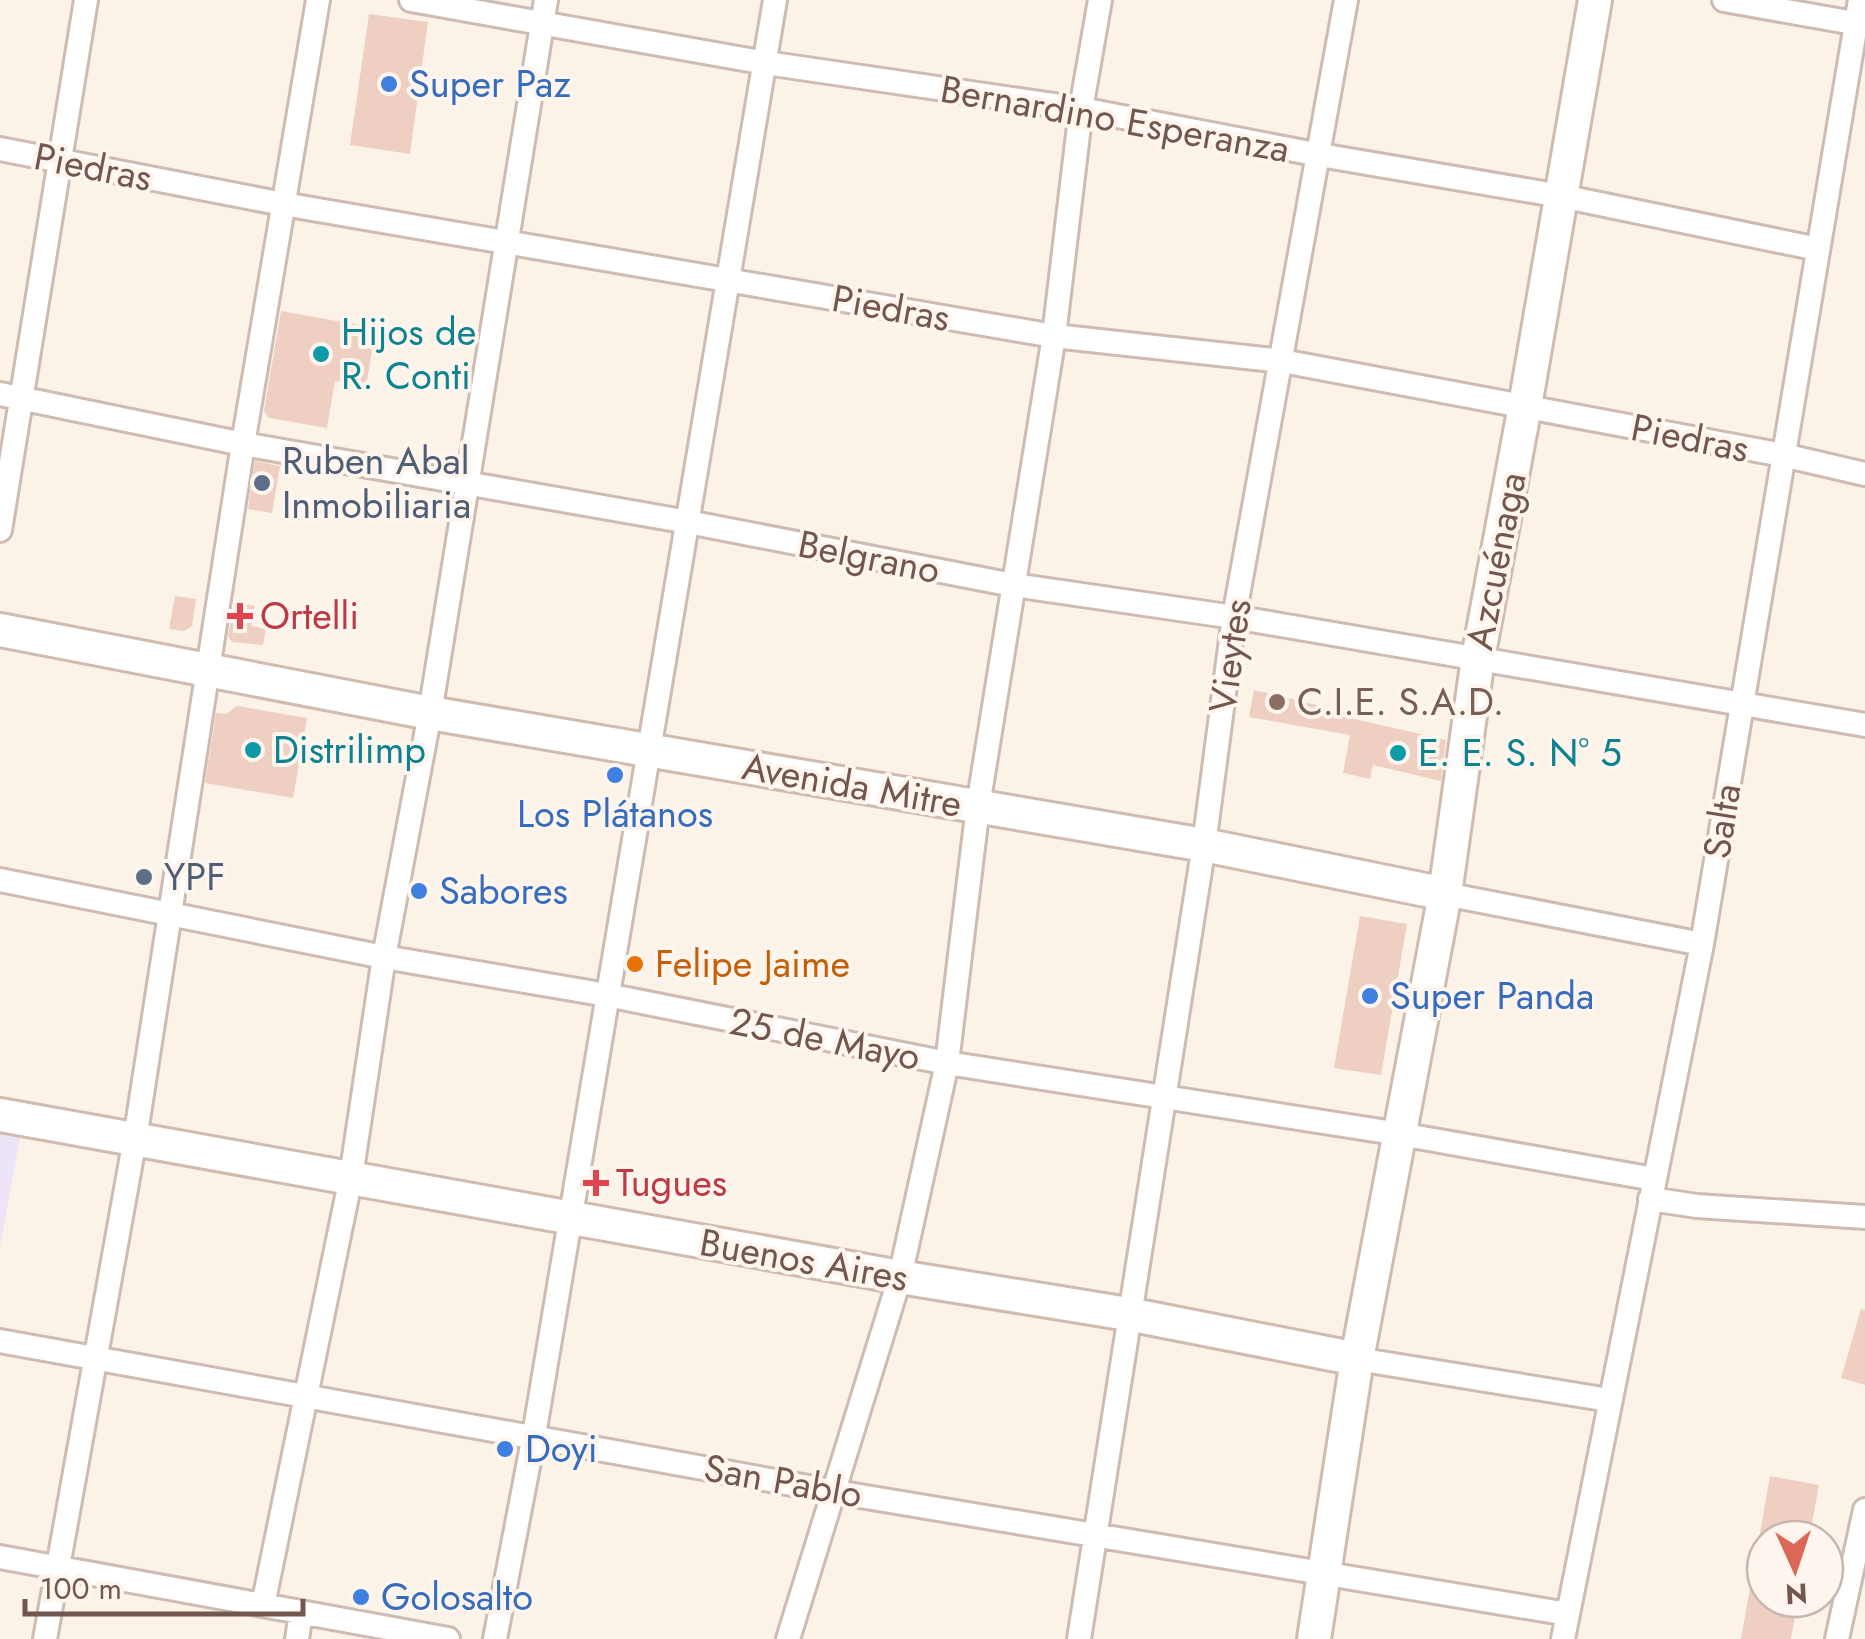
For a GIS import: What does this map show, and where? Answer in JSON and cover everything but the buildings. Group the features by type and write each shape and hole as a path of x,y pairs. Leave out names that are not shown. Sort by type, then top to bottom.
{"street":[{"path":"0,530 11,396 61,160 86,0"},
{"path":"45,1639 135,1138 318,0"},
{"name":"Bernardino Esperanza","path":"411,0 544,12 766,63 1082,109 1560,196 1818,249"},
{"path":"495,1639 534,1436 776,0"},
{"path":"788,1639 900,1278 947,1063 978,806 1054,336 1082,109 1100,0"},
{"name":"Vieytes","path":"1079,1639 1204,845 1234,617 1346,0"},
{"name":"Azcuénaga","path":"1314,1639 1357,1359 1445,894 1478,658 1526,406 1595,0"},
{"path":"1724,0 1861,16"},
{"path":"263,1605 351,1177 384,957 430,713 544,12"},
{"name":"Salta","path":"1563,1639 1702,944 1818,249 1861,16"},
{"name":"Piedras","path":"0,149 284,204 1054,336 1282,362 1865,474"},
{"name":"Belgrano","path":"11,396 244,444 688,522 1013,585 1234,617 1865,725"},
{"name":"Avenida Mitre","path":"0,630 430,713 1204,845 1702,944"},
{"name":"25 de Mayo","path":"0,880 947,1063 1400,1134 1652,1189 1697,1206 1865,1216"},
{"name":"Buenos Aires","path":"0,1115 900,1278 1128,1314 1357,1359 1609,1400"},
{"name":"San Pablo","path":"0,1341 836,1492 1568,1614"},
{"path":"1837,1639 1865,1510"},
{"path":"0,1557 448,1639"},
{"path":"298,1639 302,1613"}],"shaded area":[{"path":"0,1134 20,1138 0,1247"}],"place":[{"name":"Super Paz","path":"389,84"},
{"name":"Hijos de R. Conti","path":"321,354"},
{"name":"Ruben Abal Inmobiliaria","path":"262,483"},
{"name":"Ortelli","path":"240,616"},
{"name":"C.I.E. S.A.D.","path":"1277,702"},
{"name":"Distrilimp","path":"253,750"},
{"name":"E. E. S. N° 5","path":"1398,753"},
{"name":"Los Plátanos","path":"615,775"},
{"name":"YPF","path":"144,877"},
{"name":"Sabores","path":"419,891"},
{"name":"Felipe Jaime","path":"635,964"},
{"name":"Super Panda","path":"1370,996"},
{"name":"Tugues","path":"596,1183"},
{"name":"Doyi","path":"505,1449"},
{"name":"Golosalto","path":"361,1597"}]}
